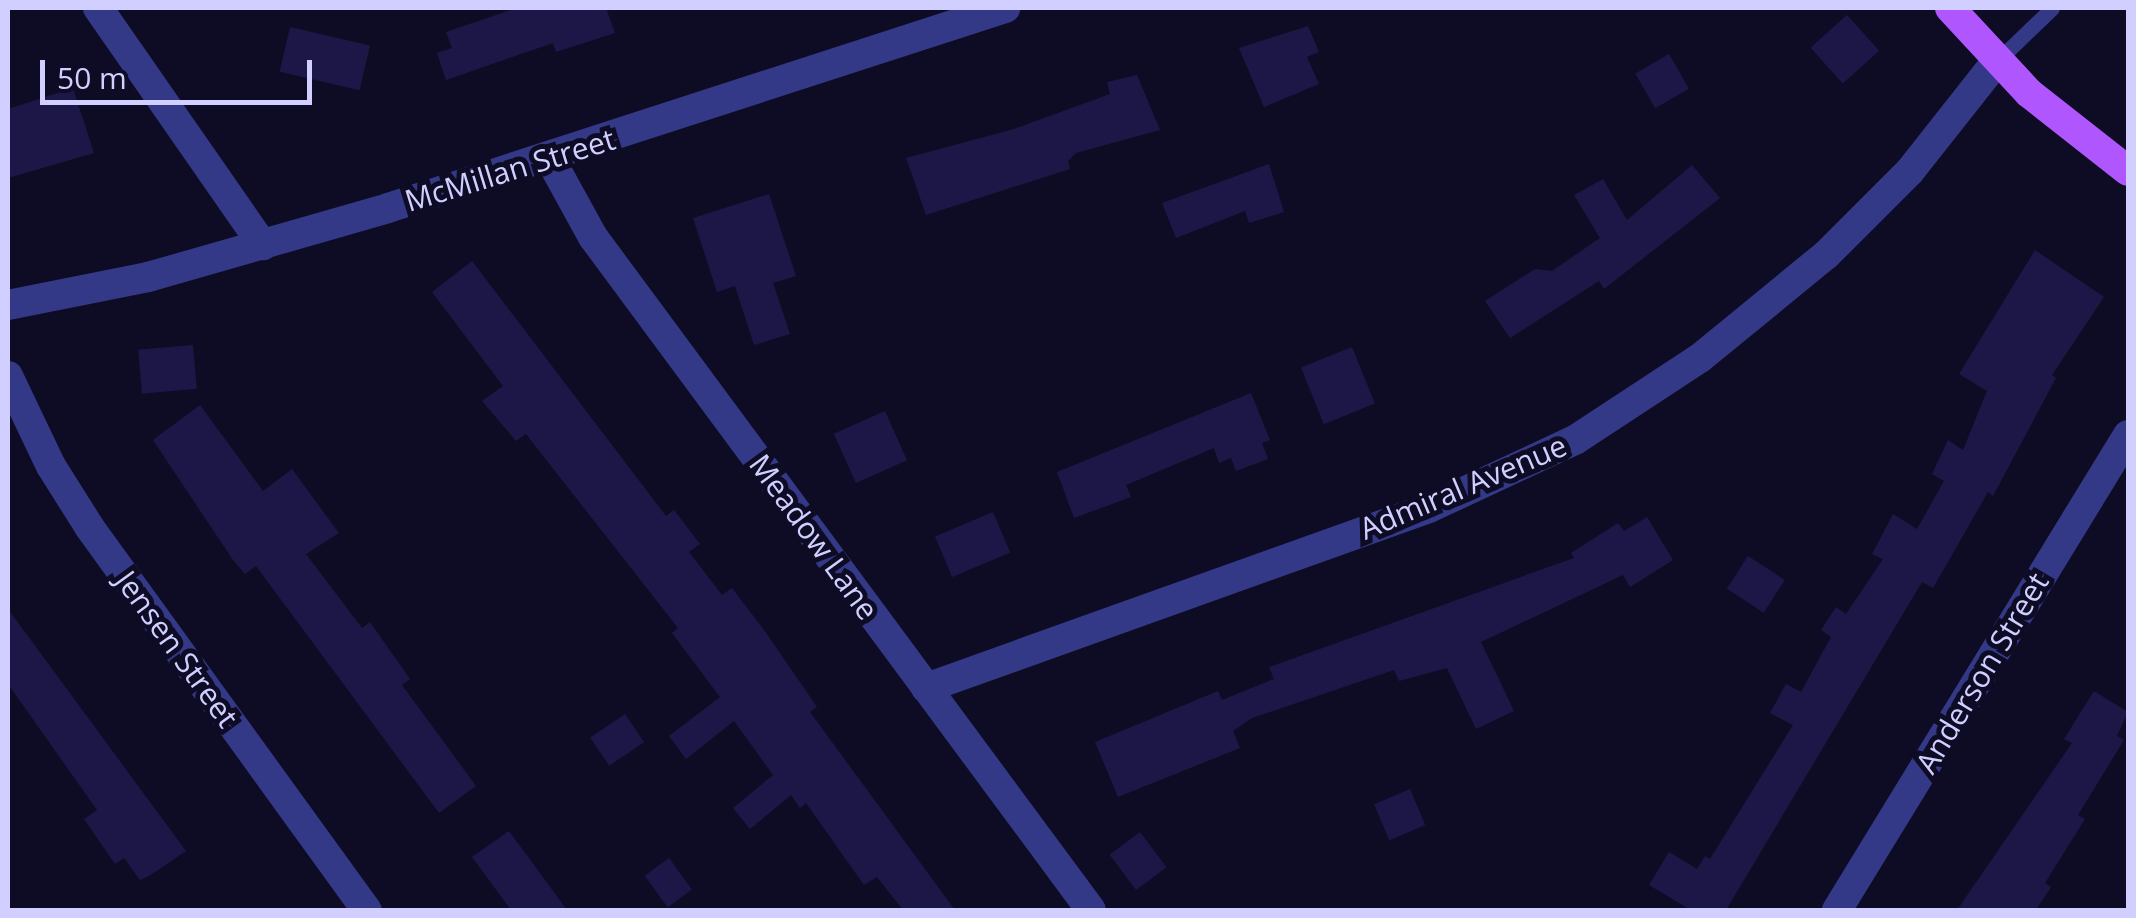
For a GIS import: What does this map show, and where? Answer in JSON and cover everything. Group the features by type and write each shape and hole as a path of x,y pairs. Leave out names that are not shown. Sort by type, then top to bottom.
{"main road":[{"path":"1950,8 1997,60 2128,171"}],"street":[{"path":"98,8 263,245"},
{"name":"McMillan Street","path":"8,305 148,277 263,245 548,158 1004,8"},
{"name":"Admiral Avenue","path":"926,688 1429,508 1575,440 1700,358 1826,255 1910,171 1997,60"},
{"name":"Meadow Lane","path":"548,158 593,236 1091,910"},
{"name":"Jensen Street","path":"8,376 90,528 367,910"},
{"name":"Anderson Street","path":"1837,910 2128,436"}],"lane":[{"path":"1997,60 2052,8"}],"building":[{"path":"517,8 606,8 615,33 556,52 553,43 446,80 437,53 452,48 446,32"},
{"path":"1847,15 1879,51 1843,83 1811,48"},
{"path":"1308,26 1319,52 1307,57 1319,84 1264,107 1239,48"},
{"path":"290,27 370,45 360,90 280,72"},
{"path":"1669,54 1689,89 1655,108 1635,74"},
{"path":"1137,75 1160,130 1076,153 1068,161 1070,169 926,215 906,158 1014,129 1110,94 1107,82"},
{"path":"73,88 94,153 8,178 8,109"},
{"path":"1269,164 1284,212 1249,223 1245,211 1176,238 1162,203"},
{"path":"1692,165 1720,198 1604,289 1599,281 1510,338 1485,301 1535,269 1552,271 1600,238 1574,195 1603,179 1627,220"},
{"path":"769,194 796,276 773,283 790,334 754,345 735,286 717,292 693,218"},
{"path":"2035,250 2104,297 2052,375 2056,378 1993,496 1988,492 1933,588 1922,582 1726,910 1691,910 1649,885 1669,852 1697,869 1705,856 1710,859 1793,725 1770,713 1786,684 1801,692 1831,637 1821,630 1836,607 1846,614 1883,559 1872,554 1893,514 1917,529 1944,481 1932,474 1948,440 1963,450 1987,391 1959,374"},
{"path":"472,261 666,516 674,510 700,544 689,552 722,595 732,588 764,630 817,707 810,712 955,910 903,910 877,877 864,885 806,803 800,808 791,795 750,829 733,808 773,775 734,721 686,759 669,736 720,697 672,633 678,628 526,434 516,441 482,401 503,386 432,292"},
{"path":"193,345 197,389 142,394 138,350"},
{"path":"1352,347 1375,404 1324,424 1301,368"},
{"path":"1251,393 1270,440 1262,443 1268,459 1236,471 1231,458 1219,463 1214,448 1126,485 1131,497 1074,518 1057,472"},
{"path":"200,405 263,491 292,469 339,533 306,554 362,628 370,622 410,679 402,685 476,786 439,813 256,566 245,574 233,560 153,440"},
{"path":"885,411 907,460 856,483 834,434"},
{"path":"993,512 1010,553 952,577 935,537"},
{"path":"1647,517 1673,560 1630,587 1623,575 1481,642 1514,711 1476,729 1447,668 1399,681 1394,670 1252,718 1233,731 1240,748 1118,797 1095,742 1218,691 1222,700 1274,679 1269,667 1574,558 1571,553 1618,523 1624,531"},
{"path":"1748,556 1785,580 1764,613 1727,589"},
{"path":"8,609 186,851 149,876 140,880 124,858 115,864 84,819 97,810 8,684"},
{"path":"2094,691 2128,712 2117,736 2124,740 2078,815 2085,819 2045,883 2051,887 2036,910 1957,910 2072,743 2064,739"},
{"path":"625,714 644,742 609,766 590,737"},
{"path":"1410,789 1425,825 1389,840 1374,804"},
{"path":"509,831 567,910 511,910 472,857"},
{"path":"1140,832 1166,867 1136,890 1110,855"},
{"path":"669,858 692,890 668,907 645,876"}]}
